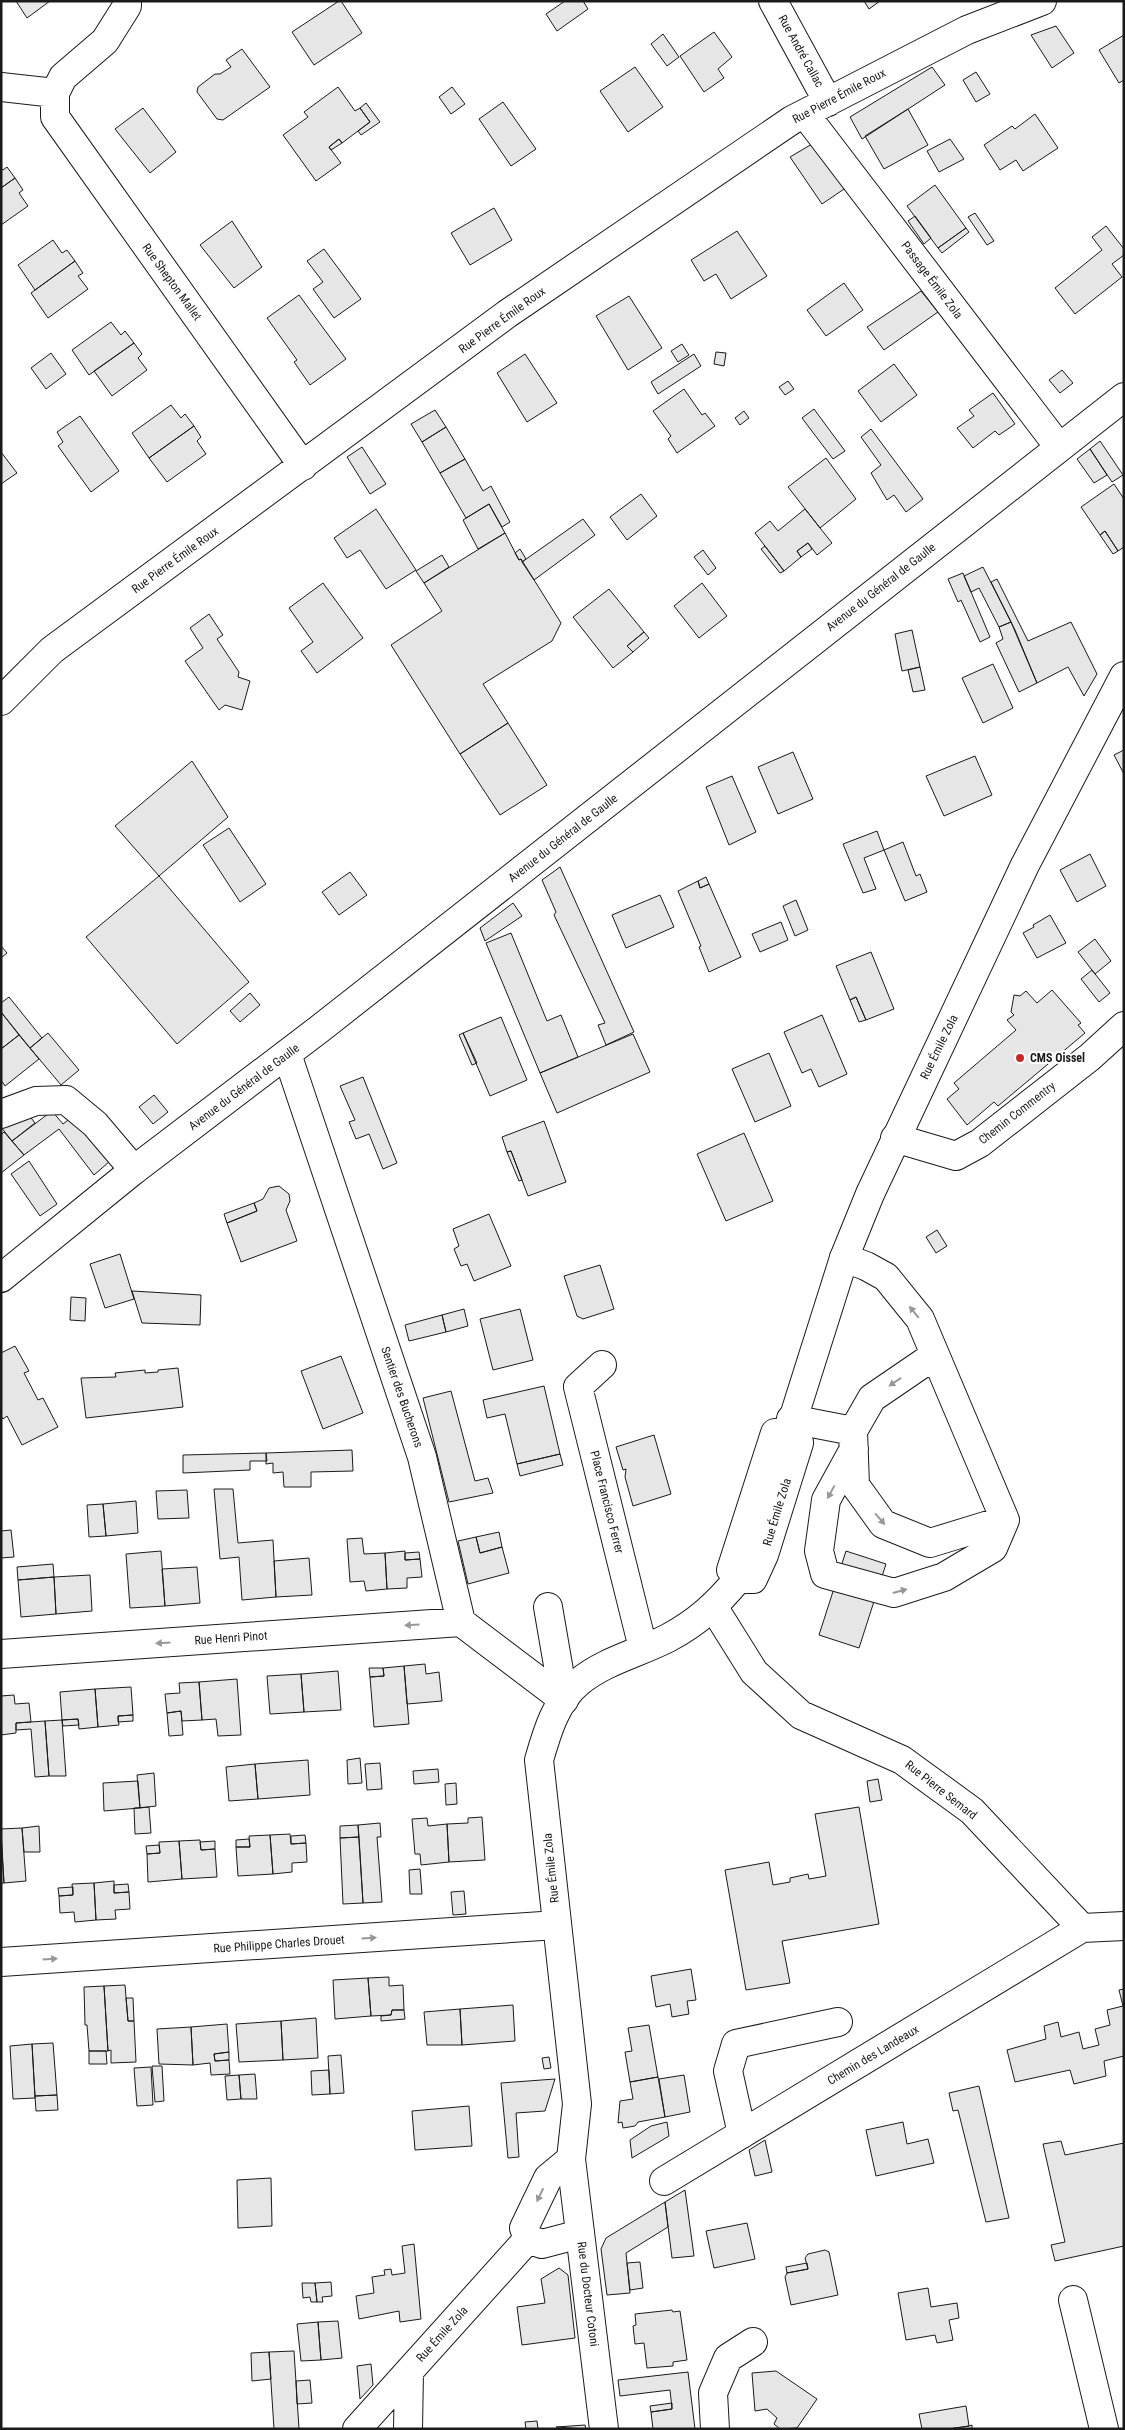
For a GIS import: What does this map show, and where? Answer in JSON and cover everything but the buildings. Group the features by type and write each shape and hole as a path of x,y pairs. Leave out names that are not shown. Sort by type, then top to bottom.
{"street":[{"path":"1,87 55,93 63,77 105,42 127,6 128,1"},
{"name":"Rue André Callac","path":"773,1 816,108"},
{"name":"Rue Pierre Émile Roux","path":"1,701 52,650 507,314 816,108 967,30 1042,1"},
{"name":"Rue Shepton Mallet","path":"55,93 55,117 303,466"},
{"name":"Passage Émile Zola","path":"816,108 1059,447"},
{"name":"Avenue du Général de Gaulle","path":"1,1278 134,1170 287,1054 1124,397"},
{"name":"Rue Émile Zola","path":"571,2159 577,2104 539,1760 549,1726 564,1700 578,1682 596,1670 669,1637 714,1608 738,1579 731,1570 775,1433 790,1425 844,1258 895,1138 935,1057 1024,865 1124,676"},
{"name":"Chemin Commentry","path":"895,1138 956,1156 980,1143 1090,1057 1124,1026"},
{"name":"Sentier des Bucherons","path":"287,1054 422,1457 461,1622"},
{"path":"1,1114 36,1101 66,1100 95,1124 134,1170"},
{"path":"844,1258 866,1266 886,1277 920,1319 936,1356 1005,1520 993,1548 944,1577 894,1593 825,1574 819,1551 826,1500 872,1398 936,1356"},
{"name":"Place Francisco Ferrer","path":"602,1365 578,1386 643,1648"},
{"path":"790,1425 854,1440"},
{"path":"854,1440 855,1485 883,1524 930,1544 1005,1520"},
{"path":"548,1607 564,1700"},
{"name":"Rue Pierre Semard","path":"714,1608 754,1672 801,1715 902,1760 972,1811 1082,1928"},
{"path":"461,1622 564,1700"},
{"name":"Rue Henri Pinot","path":"1,1654 461,1622"},
{"name":"Rue Philippe Charles Drouet","path":"1,1962 557,1925"},
{"path":"1082,1928 1124,1926"},
{"name":"Chemin des Landeaux","path":"664,2181 1082,1928"},
{"path":"742,2134 728,2071 736,2044 838,2022"},
{"path":"571,2159 548,2178 524,2228 528,2239 542,2244 580,2234"},
{"name":"Rue du Docteur Cotoni","path":"571,2159 604,2429"},
{"name":"Rue Émile Zola","path":"357,2429 528,2239"},
{"path":"1073,2300 1104,2429"},
{"path":"715,2429 713,2394 728,2358 753,2342"},
{"path":"408,2429 409,2372"}],"place":[{"name":"CMS Oissel","path":"1020,1058"}]}
